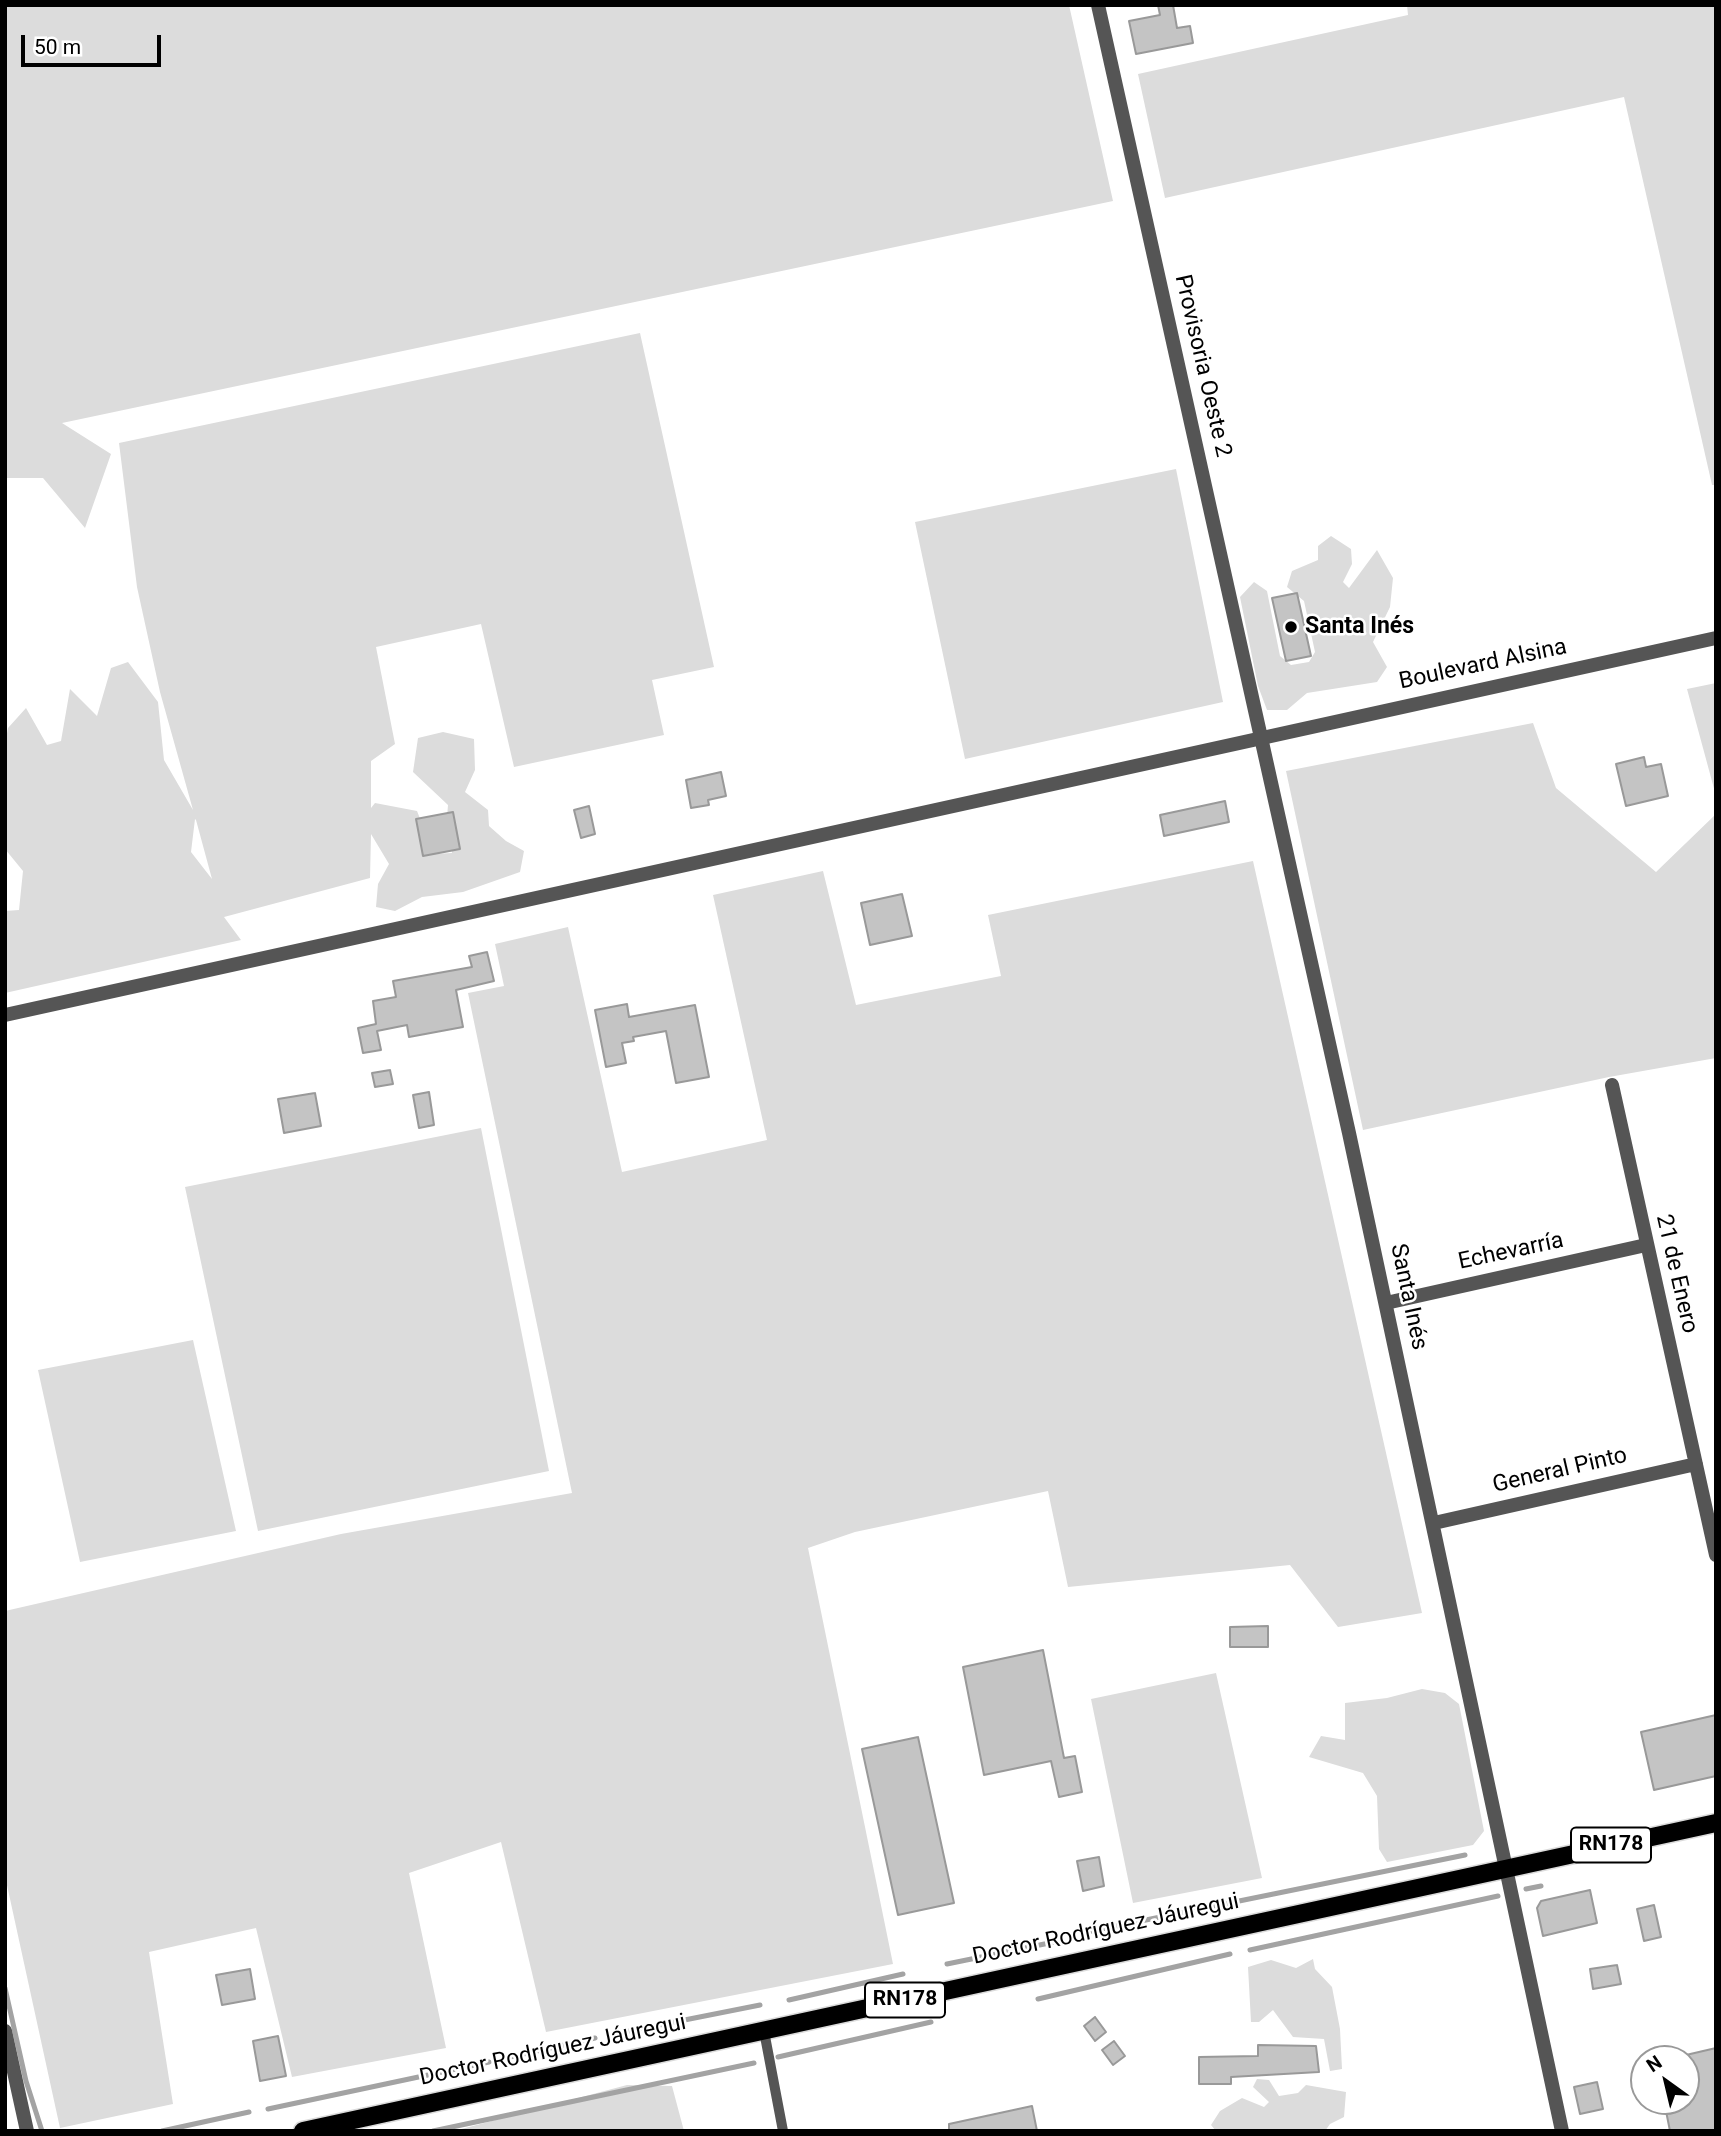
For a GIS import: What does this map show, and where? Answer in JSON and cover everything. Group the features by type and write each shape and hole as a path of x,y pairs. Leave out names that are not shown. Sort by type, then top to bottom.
{"main road":[{"name":"Doctor Rodríguez Jáuregui","path":"303,2131 1716,1823"}],"street":[{"name":"Provisoria Oeste 2","path":"1098,5 1261,737"},
{"name":"Boulevard Alsina","path":"5,1015 1716,638"},
{"name":"Santa Inés","path":"1261,737 1434,1523 1562,2131"},
{"name":"21 de Enero","path":"1612,1085 1716,1555"},
{"name":"Echevarría","path":"1386,1303 1646,1245"},
{"name":"General Pinto","path":"1434,1523 1696,1464"},
{"path":"5,2031 27,2131"}],"lane":[{"path":"764,2031 783,2131"}],"shaded area":[{"path":"5,5 1069,5 1113,201 62,423 111,454 85,528 43,478 5,478"},
{"path":"1407,5 1716,5 1716,485 1712,485 1624,97 1165,198 1138,74 1408,15"},
{"path":"640,333 714,667 652,680 664,735 514,767 481,624 376,647 395,744 371,761 371,808 375,803 417,811 434,854 452,853 448,805 413,772 418,738 443,732 474,739 475,770 465,792 488,810 489,826 506,841 524,851 520,872 463,892 422,897 395,911 376,907 378,884 389,864 371,834 370,878 224,917 241,940 5,993 5,911 19,910 23,871 5,849 5,744 8,728 26,708 47,745 61,741 70,689 97,716 111,668 128,662 158,702 164,760 193,810 160,692 137,587 119,443","holes":["196,820 212,879 191,852"]},
{"path":"1176,469 1223,702 965,759 915,522"},
{"path":"1331,536 1351,549 1352,564 1343,582 1349,588 1377,550 1393,578 1390,607 1373,642 1387,667 1377,682 1307,693 1287,710 1267,710 1258,686 1240,597 1254,582 1267,591 1280,656 1291,665 1309,662 1315,652 1304,601 1287,587 1292,571 1318,560 1318,546"},
{"path":"1716,683 1716,796 1687,689"},
{"path":"1533,723 1556,788 1656,872 1716,814 1716,1058 1609,1077 1363,1130 1286,771"},
{"path":"1253,861 1422,1613 1338,1627 1290,1565 1068,1587 1048,1491 855,1532 808,1548 893,1964 546,2032 501,1842 409,1873 446,2048 292,2077 256,1928 149,1952 173,2104 60,2128 5,1876 5,1611 341,1534 572,1493 468,993 504,986 495,944 568,927 622,1172 767,1140 713,895 823,871 856,1005 1001,976 988,915"},
{"path":"481,1128 549,1471 258,1531 185,1187"},
{"path":"193,1340 236,1531 80,1562 38,1370"},
{"path":"1216,1673 1262,1878 1133,1903 1091,1699"},
{"path":"1422,1689 1445,1693 1459,1704 1484,1831 1473,1845 1387,1862 1379,1849 1377,1796 1363,1773 1309,1757 1321,1736 1345,1740 1345,1703 1387,1698"},
{"path":"1313,1959 1315,1969 1332,1987 1340,2029 1342,2069 1330,2071 1324,2039 1293,2037 1273,2010 1259,2022 1251,2022 1248,1967 1271,1960 1296,1968"},
{"path":"1257,2079 1269,2080 1279,2096 1298,2093 1306,2085 1346,2092 1344,2117 1330,2124 1325,2131 1216,2131 1211,2125 1220,2111 1242,2098 1264,2107 1269,2102 1253,2087"},
{"path":"627,2085 672,2086 684,2131 454,2131"}],"building":[{"path":"1158,5 1173,5 1177,28 1190,26 1193,43 1136,54 1129,21 1160,15"},
{"name":"Santa Inés","path":"1297,593 1311,656 1286,661 1272,598"},
{"path":"1644,757 1646,767 1661,764 1668,796 1626,806 1616,764"},
{"path":"721,772 726,796 708,800 709,805 691,808 686,780"},
{"path":"1225,801 1229,822 1164,836 1160,815"},
{"path":"589,806 595,834 581,838 574,810"},
{"path":"453,812 460,849 423,856 416,819"},
{"path":"902,894 912,936 870,945 861,903"},
{"path":"487,952 494,981 456,990 463,1027 409,1037 407,1025 377,1031 381,1050 363,1053 358,1028 376,1024 373,1001 396,997 393,981 472,967 469,956"},
{"path":"627,1004 629,1017 695,1005 709,1077 676,1083 666,1031 633,1037 634,1041 622,1043 626,1063 606,1067 595,1010"},
{"path":"390,1070 393,1084 375,1087 372,1073"},
{"path":"429,1092 434,1125 419,1128 413,1095"},
{"path":"315,1093 321,1126 284,1133 278,1099"},
{"path":"1268,1626 1268,1647 1230,1647 1230,1627"},
{"path":"1043,1650 1064,1758 1075,1756 1082,1792 1059,1797 1051,1761 984,1775 963,1667"},
{"path":"1716,1715 1716,1776 1654,1790 1641,1732"},
{"path":"918,1737 954,1903 898,1915 862,1749"},
{"path":"1099,1857 1104,1886 1083,1891 1077,1861"},
{"path":"1590,1890 1597,1923 1543,1936 1537,1908 1541,1901"},
{"path":"1654,1905 1661,1937 1644,1941 1637,1909"},
{"path":"1617,1965 1621,1984 1593,1989 1590,1969"},
{"path":"250,1969 255,1999 222,2005 216,1975"},
{"path":"1095,2017 1106,2032 1095,2041 1084,2026"},
{"path":"278,2036 286,2076 260,2081 253,2041"},
{"path":"1114,2041 1125,2056 1113,2065 1102,2050"},
{"path":"1258,2045 1316,2046 1319,2072 1231,2077 1231,2084 1199,2084 1199,2057 1258,2056"},
{"path":"1716,2048 1716,2131 1670,2131 1667,2115 1700,2115 1700,2052"},
{"path":"1597,2082 1603,2109 1580,2114 1574,2087"},
{"path":"1032,2106 1037,2131 949,2131 949,2124"}],"waterway":[{"path":"1082,1933 1465,1855"},
{"path":"1526,1889 1541,1886"},
{"path":"1250,1950 1498,1896"},
{"path":"947,1964 1059,1941"},
{"path":"1038,1999 1230,1954"},
{"path":"789,2000 903,1974"},
{"path":"5,1988 26,2081 42,2131"},
{"path":"614,2034 760,2005"},
{"path":"778,2057 931,2022"},
{"path":"510,2057 595,2038"},
{"path":"268,2109 489,2062"},
{"path":"433,2131 754,2063"},
{"path":"162,2131 249,2112"}],"place":[{"name":"Santa Inés","path":"1291,627"}]}
